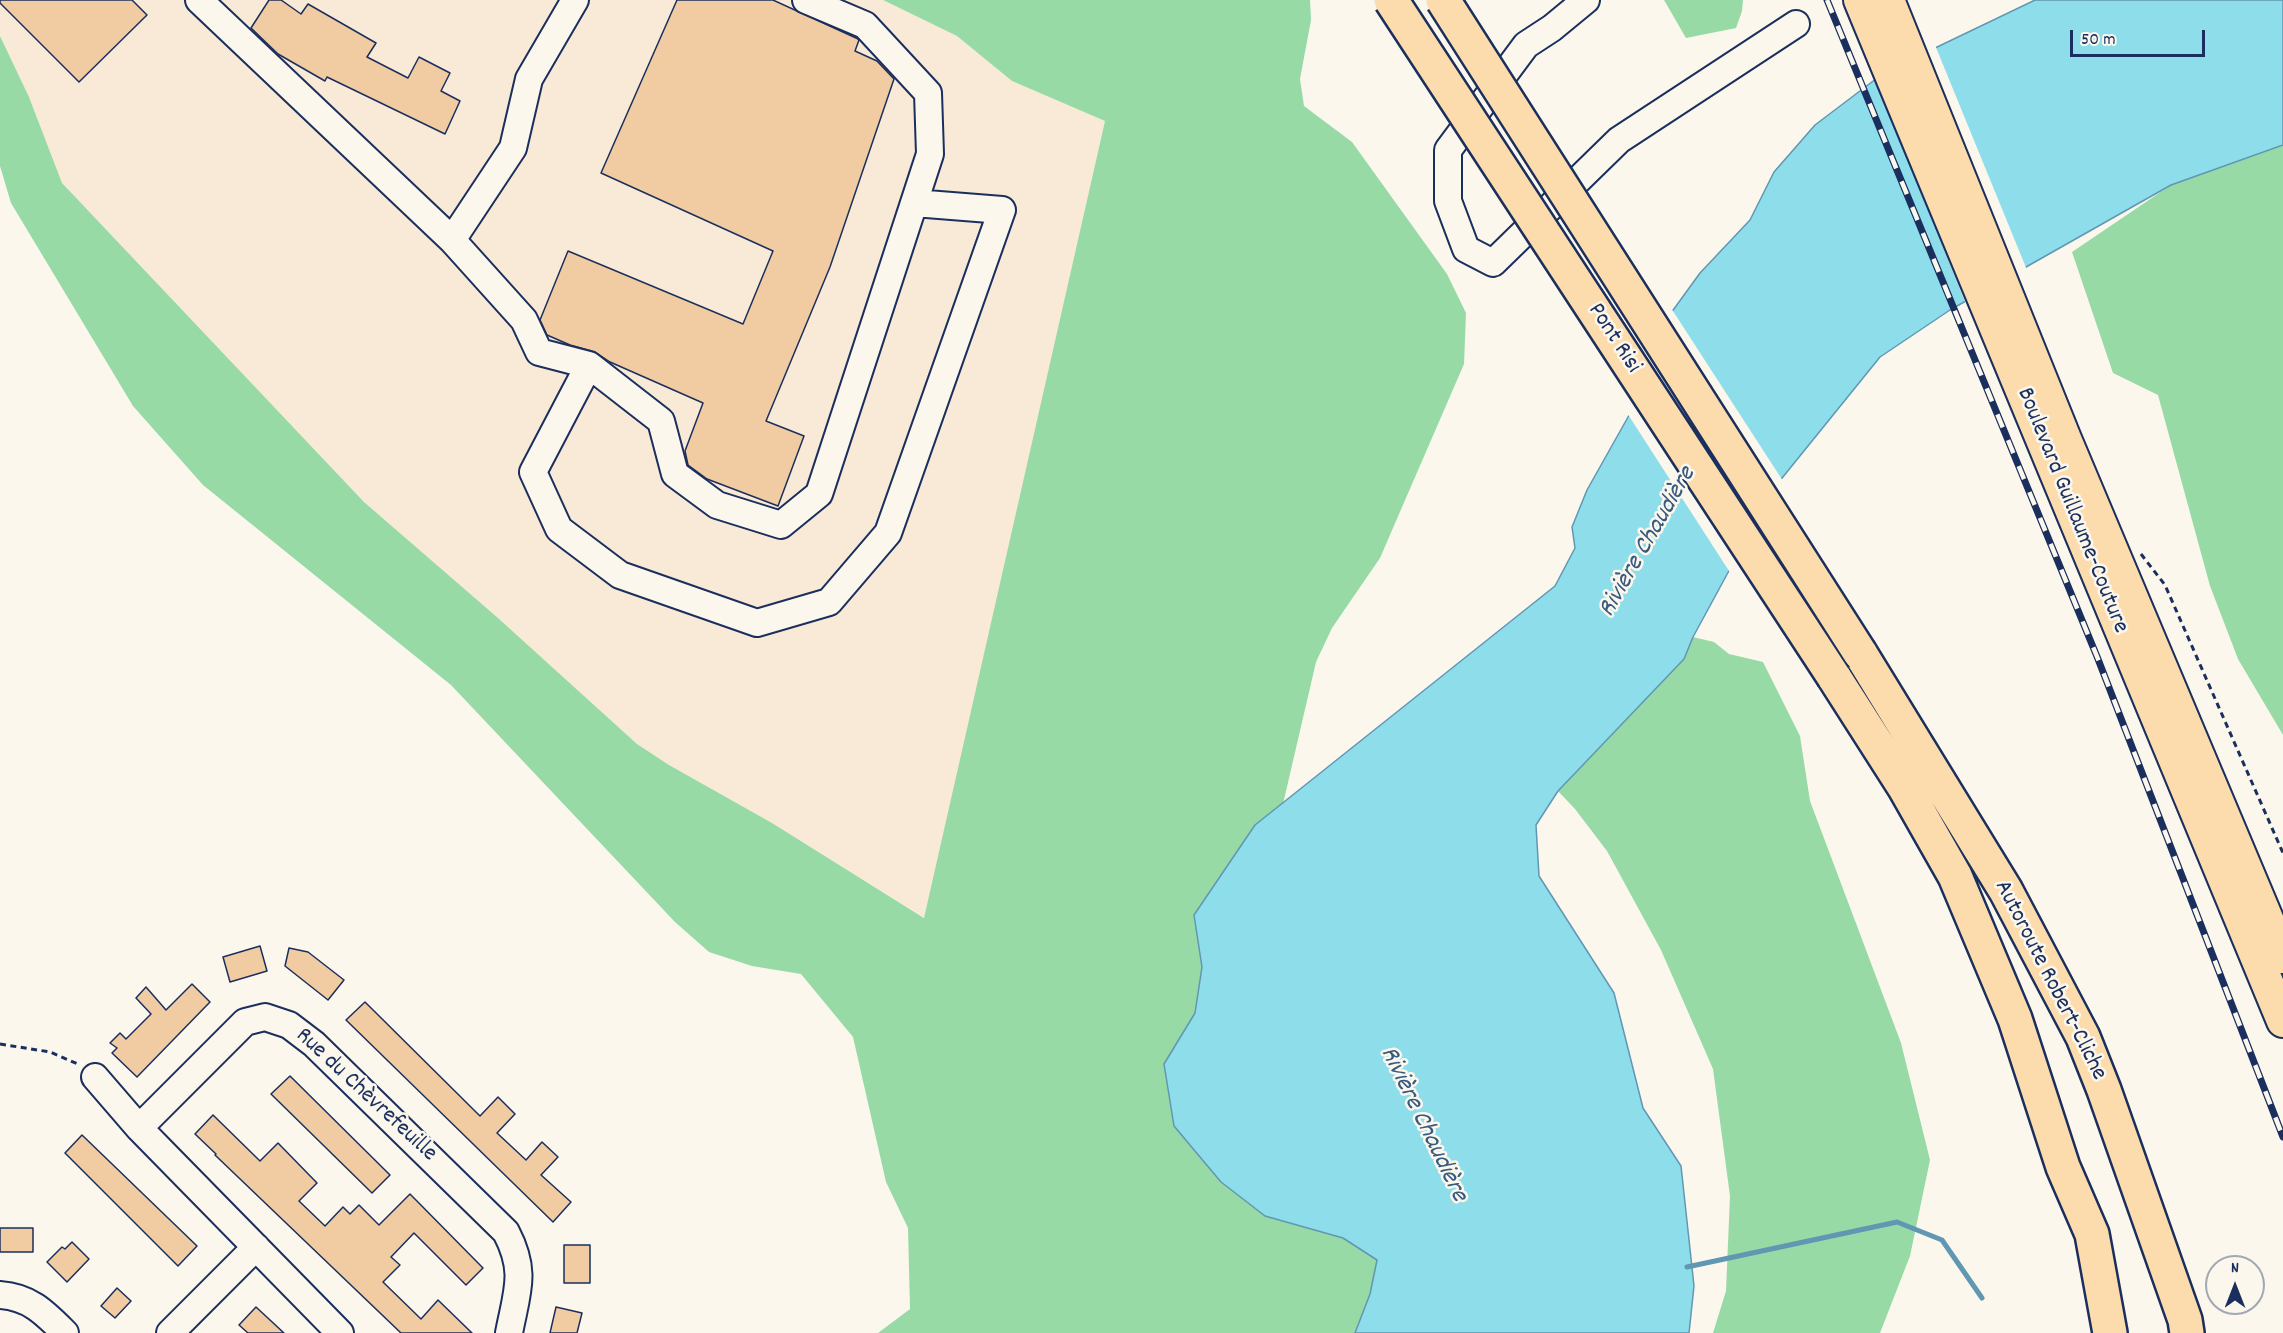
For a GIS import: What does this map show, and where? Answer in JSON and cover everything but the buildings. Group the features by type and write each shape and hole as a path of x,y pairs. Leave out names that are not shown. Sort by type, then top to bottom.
{"highway":[{"name":"Pont Risi","path":"1391,0 1834,677"},
{"name":"Pont Risi","path":"1443,0 1860,653"},
{"name":"Autoroute Robert-Cliche","path":"1860,653 2006,891 2083,1036 2188,1329"},
{"name":"Autoroute Robert-Cliche","path":"1834,677 1905,788 1955,876 2015,1018 2063,1167 2092,1234 2110,1333"},
{"path":"2063,1167 2069,1230 2087,1333"}],"main road":[{"name":"Boulevard Guillaume-Couture","path":"1860,0 2283,957"},
{"name":"Boulevard Guillaume-Couture","path":"1888,0 2055,443 2283,1021"}],"street":[{"path":"199,0 452,240 524,320 539,352 589,365 662,422 675,474 717,506 781,525 819,494 930,154 928,93 865,25 806,0"},
{"path":"452,240 513,148 529,79 576,0"},
{"path":"1586,0 1552,28 1526,45 1448,150 1448,201 1466,249 1493,262 1619,140 1796,24"},
{"path":"589,365 533,472 559,529 620,575 757,623 830,602 888,533 1002,210 914,202"},
{"name":"Rue du Chèvrefeuille","path":"139,1128 245,1022 265,1017 290,1025 335,1063 506,1232 516,1252 520,1279 509,1333"},
{"path":"95,1077 139,1128 340,1333"},
{"path":"170,1333 256,1247"},
{"path":"0,1295 39,1307 65,1333"}],"path":[{"path":"2139,551 2165,585 2283,853"},
{"path":"0,1044 50,1052 75,1061 95,1077"}],"shaded area":[{"path":"0,0 883,0 957,36 1012,81 1105,121 925,918 772,823 669,765 637,744 498,618 364,502 62,183 29,97 0,36"}],"green space":[{"path":"883,0 1310,0 1311,20 1300,79 1304,106 1352,142 1447,274 1466,313 1464,364 1380,558 1332,628 1316,662 1283,804 1255,825 1194,915 1202,967 1195,1013 1164,1065 1265,1216 1343,1238 1378,1260 1370,1294 1355,1333 878,1333 910,1309 908,1228 886,1182 853,1037 801,974 752,966 709,952 675,922 451,685 203,485 133,406 11,203 0,166 0,36 29,97 62,183 364,502 498,618 637,744 669,765 772,823 924,918 1105,121 1012,81 957,36"},
{"path":"1664,0 1743,0 1736,28 1686,38"},
{"path":"2283,145 2283,735 2238,659 2210,586 2158,395 2113,373 2072,252 2171,185"},
{"path":"1693,637 1714,642 1729,654 1763,662 1800,736 1810,801 1901,1043 1930,1160 1910,1256 1880,1333 1713,1333 1726,1291 1730,1196 1713,1069 1661,950 1607,851 1558,791 1684,659"}],"water":[{"name":"Rivière Chaudière","path":"2035,0 2283,0 2283,145 2171,185 1950,310 1880,357 1774,488 1693,637 1684,659 1558,791 1536,825 1539,876 1614,993 1643,1108 1681,1166 1694,1286 1689,1333 1355,1333 1370,1294 1377,1260 1343,1238 1265,1216 1221,1182 1174,1126 1164,1064 1195,1013 1202,967 1194,915 1255,825 1555,586 1575,548 1572,527 1587,490 1632,410 1663,324 1700,273 1750,220 1774,172 1815,125 1885,72"}],"pier":[{"path":"1935,45 2027,270 1966,304 1874,77"},
{"path":"1671,308 1783,481 1731,574 1627,413 1640,367 1660,322"}],"waterway":[{"path":"1687,1267 1897,1222 1942,1240 1982,1298"}],"railway":[{"path":"1827,0 2098,659 2283,1137"}]}
